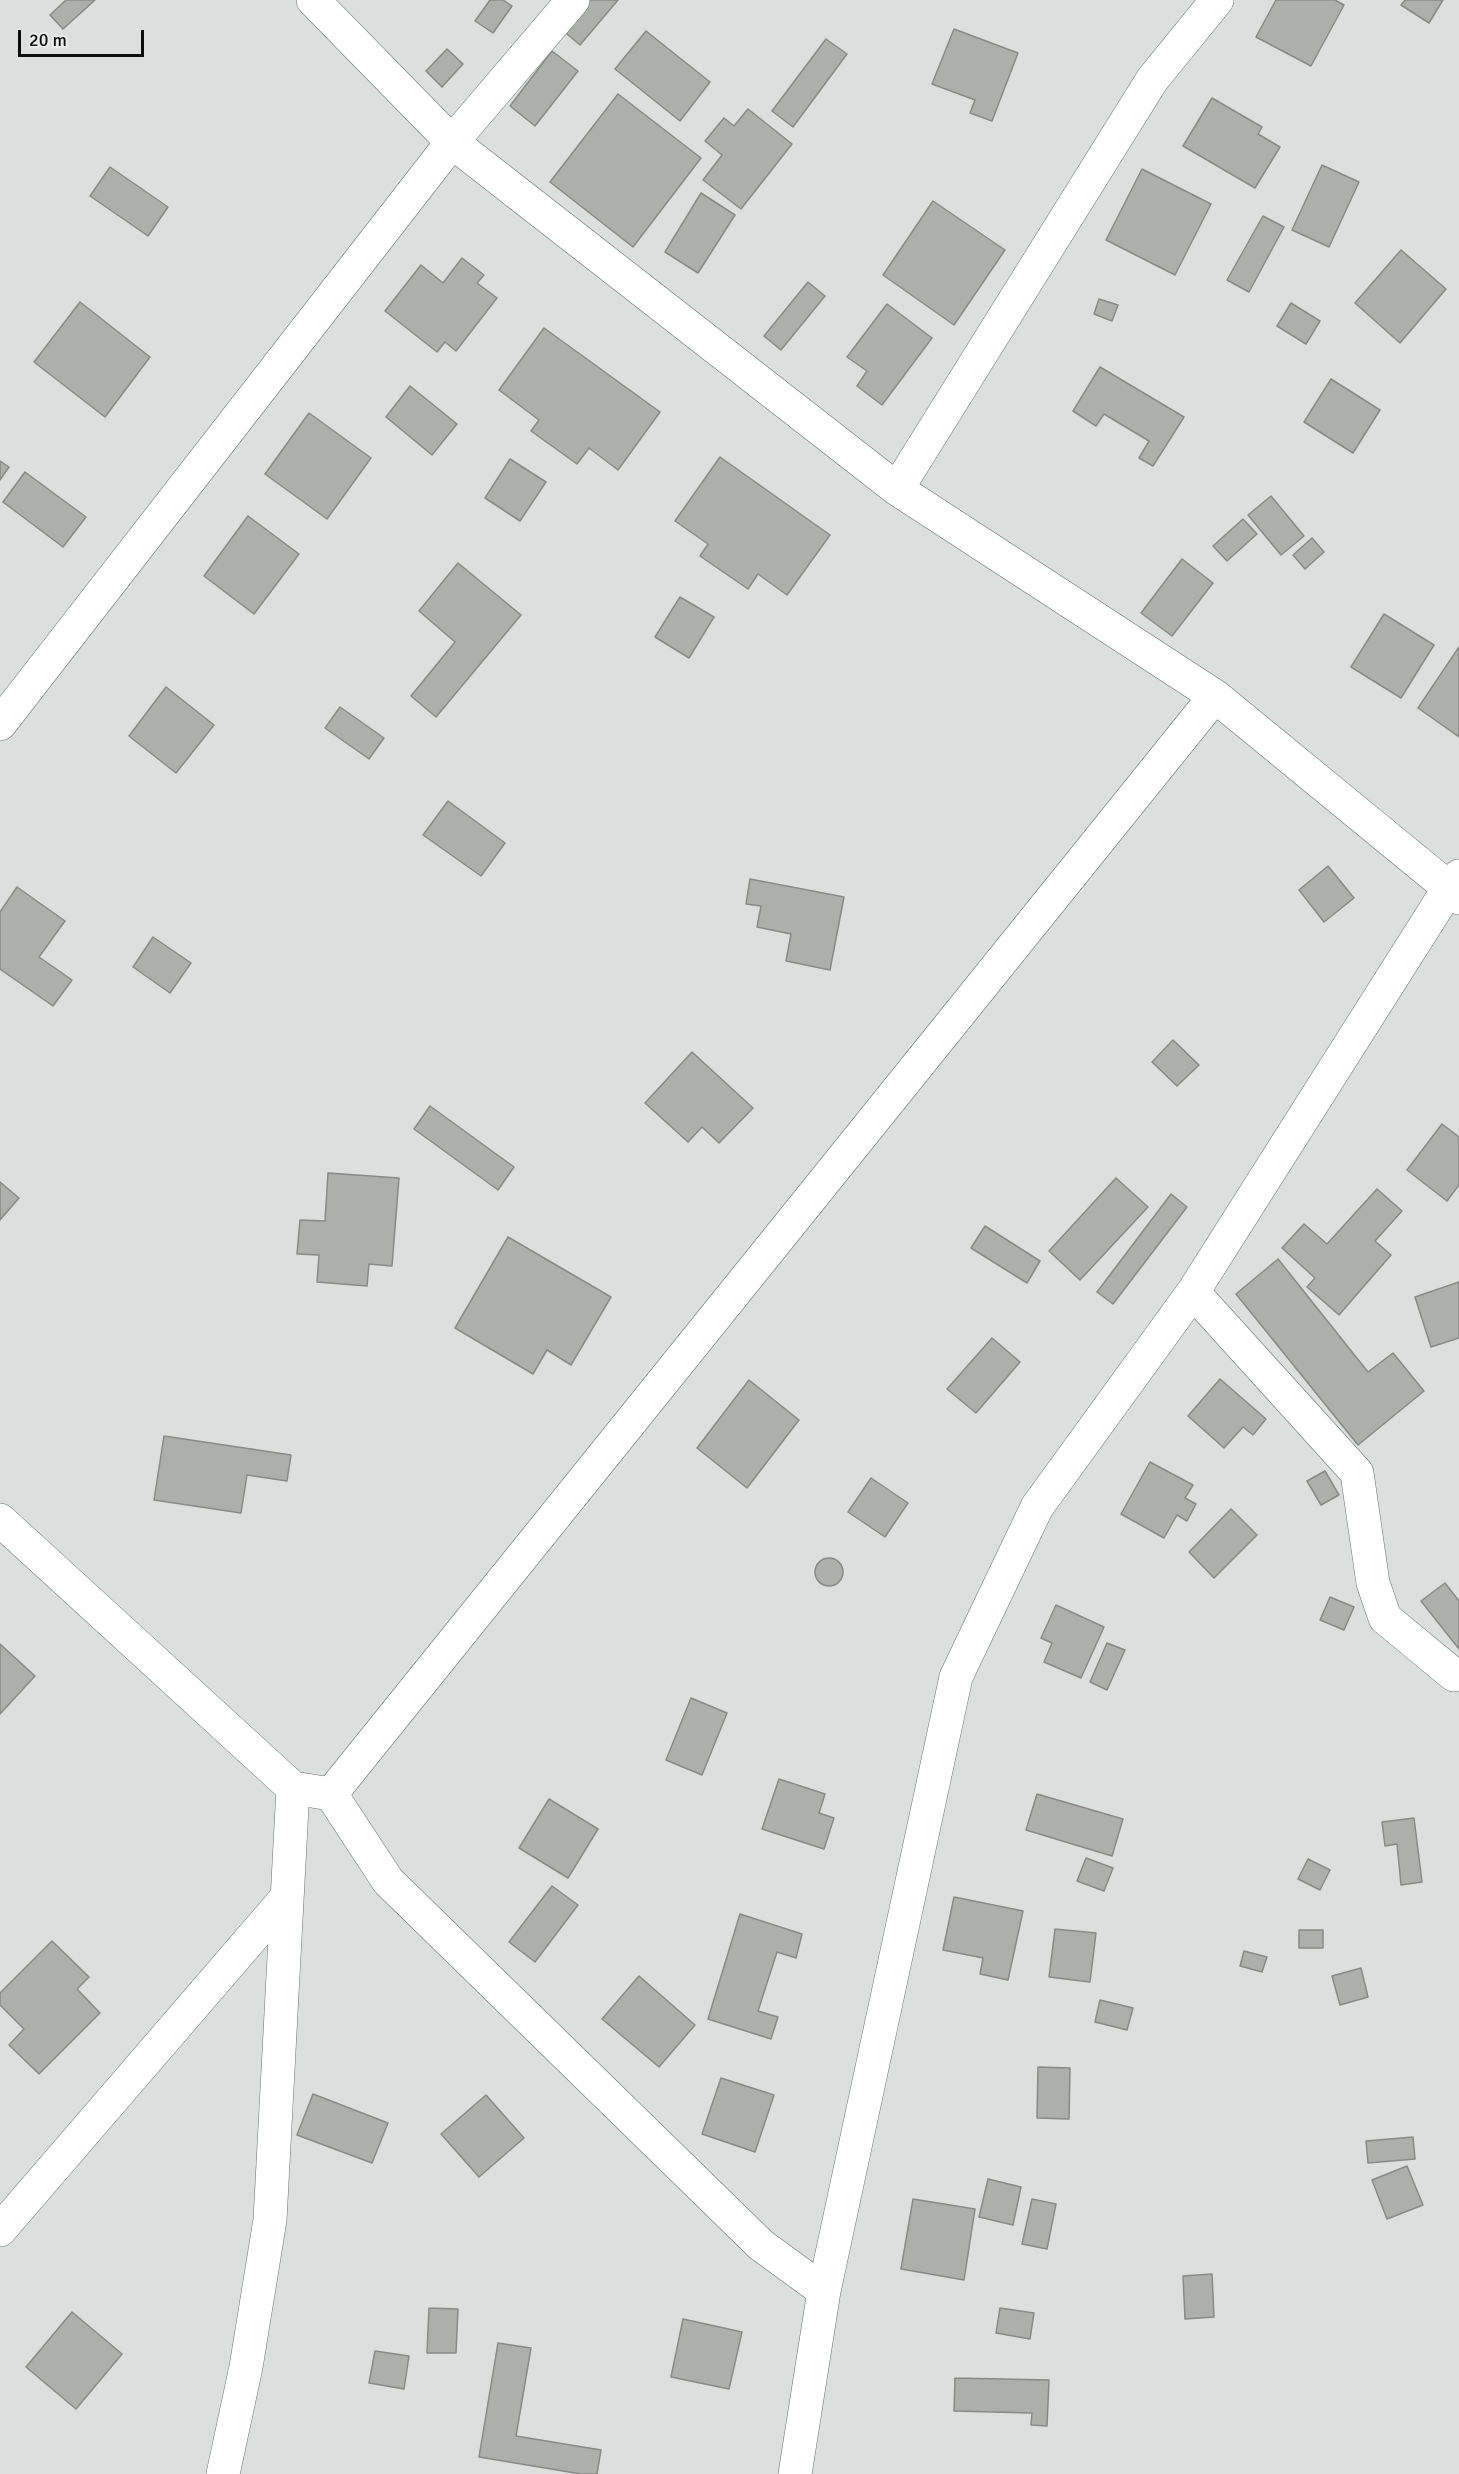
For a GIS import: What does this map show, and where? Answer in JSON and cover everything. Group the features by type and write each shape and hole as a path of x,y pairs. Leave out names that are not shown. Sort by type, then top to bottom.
{"street":[{"path":"313,0 452,142 897,489 1215,696 1456,888 1193,1292 1037,1507 956,1677 824,2291 795,2474"},
{"path":"0,724 452,142 573,0"},
{"path":"897,489 1152,80 1217,0"},
{"path":"331,1794 1215,696"},
{"path":"1193,1292 1356,1473 1373,1583 1385,1618 1454,1675"},
{"path":"0,1520 293,1788 331,1794 388,1881 761,2245 824,2291"},
{"path":"223,2474 246,2367 270,2220 293,1788"},
{"path":"0,2230 287,1897"}],"building":[{"path":"66,0 95,0 63,29 50,15"},
{"path":"490,0 503,0 512,6 493,33 475,21"},
{"path":"587,0 618,0 580,45 561,29"},
{"path":"1276,0 1335,0 1344,5 1311,66 1256,37"},
{"path":"1405,0 1443,0 1429,23 1401,5"},
{"path":"954,29 1018,53 992,121 970,113 975,100 932,84"},
{"path":"646,31 710,82 680,121 615,69"},
{"path":"826,39 847,54 793,127 772,111"},
{"path":"447,49 463,64 442,87 426,71"},
{"path":"552,51 578,71 535,126 510,106"},
{"path":"618,94 701,158 633,247 550,182"},
{"path":"1212,98 1262,127 1258,134 1280,147 1255,188 1183,146"},
{"path":"748,109 792,144 741,209 703,180 722,155 705,141 724,118 734,126"},
{"path":"1322,165 1359,182 1329,247 1292,230"},
{"path":"110,167 168,207 148,236 90,196"},
{"path":"1142,169 1211,204 1175,275 1106,240"},
{"path":"701,193 735,215 698,273 665,252"},
{"path":"933,201 1005,250 954,325 883,275"},
{"path":"1263,216 1284,227 1249,292 1227,280"},
{"path":"1401,250 1446,289 1400,343 1355,303"},
{"path":"462,258 484,275 477,283 497,298 456,351 445,342 437,352 385,311 421,265 443,283"},
{"path":"808,282 825,296 781,350 764,336"},
{"path":"1099,299 1118,305 1112,321 1094,314"},
{"path":"80,302 150,357 105,417 34,362"},
{"path":"1291,303 1320,321 1306,344 1277,326"},
{"path":"887,304 932,338 882,405 857,386 867,371 847,357"},
{"path":"544,328 660,412 618,470 589,448 577,464 531,431 539,420 499,390"},
{"path":"1100,367 1184,417 1153,466 1139,458 1149,441 1104,414 1096,426 1073,411"},
{"path":"1331,379 1380,410 1353,453 1304,422"},
{"path":"410,386 457,424 432,455 386,417"},
{"path":"309,413 371,458 327,519 265,474"},
{"path":"720,457 830,535 787,595 758,574 748,589 700,556 708,544 675,521"},
{"path":"510,459 546,482 520,521 485,498"},
{"path":"0,461 9,467 0,480"},
{"path":"25,472 86,517 63,547 3,502"},
{"path":"1271,496 1304,536 1281,555 1248,515"},
{"path":"248,516 299,554 254,614 204,576"},
{"path":"1243,519 1257,534 1227,561 1213,546"},
{"path":"1312,538 1324,552 1305,569 1293,555"},
{"path":"1182,559 1213,583 1172,636 1141,613"},
{"path":"458,563 521,615 436,717 411,696 455,642 419,611"},
{"path":"680,597 714,617 689,658 655,637"},
{"path":"1384,614 1434,645 1401,698 1351,667"},
{"path":"1459,647 1459,737 1418,708"},
{"path":"166,687 214,725 176,773 129,736"},
{"path":"340,707 384,738 369,759 325,728"},
{"path":"448,801 505,843 481,876 423,835"},
{"path":"1328,866 1354,898 1324,922 1299,890"},
{"path":"750,879 844,897 830,970 786,961 791,934 757,927 761,906 746,904"},
{"path":"17,887 65,921 39,957 72,980 53,1006 0,969 0,912"},
{"path":"153,937 191,963 170,993 133,967"},
{"path":"1173,1040 1199,1065 1177,1086 1152,1062"},
{"path":"692,1052 753,1108 719,1143 702,1127 688,1142 645,1103"},
{"path":"430,1106 514,1167 498,1190 414,1129"},
{"path":"1442,1124 1459,1137 1459,1185 1447,1201 1407,1170"},
{"path":"328,1173 399,1178 392,1266 369,1264 367,1286 317,1282 319,1255 297,1254 300,1220 325,1221"},
{"path":"1116,1178 1148,1207 1080,1280 1049,1251"},
{"path":"0,1182 19,1198 0,1220"},
{"path":"1377,1189 1402,1211 1375,1241 1391,1255 1339,1315 1307,1287 1315,1278 1282,1248 1304,1224 1327,1244"},
{"path":"1171,1194 1187,1207 1113,1304 1097,1292"},
{"path":"985,1226 1040,1261 1027,1283 971,1248"},
{"path":"508,1237 611,1297 571,1365 547,1350 533,1374 455,1328"},
{"path":"1278,1259 1368,1372 1393,1353 1424,1391 1358,1445 1236,1294"},
{"path":"1459,1282 1459,1338 1431,1347 1415,1297"},
{"path":"992,1338 1020,1362 976,1413 947,1389"},
{"path":"1220,1379 1266,1419 1253,1435 1243,1427 1224,1448 1188,1416"},
{"path":"749,1380 799,1420 747,1488 697,1448"},
{"path":"164,1436 291,1455 287,1481 247,1475 241,1513 154,1500"},
{"path":"1150,1462 1193,1485 1185,1498 1196,1504 1187,1521 1177,1515 1164,1538 1121,1514"},
{"path":"1325,1471 1339,1495 1321,1505 1307,1481"},
{"path":"871,1478 908,1503 885,1537 848,1512"},
{"path":"1231,1509 1257,1535 1214,1578 1189,1552"},
{"path":"829,1558 839,1562 843,1572 839,1582 829,1586 819,1582 815,1572 819,1562"},
{"path":"1445,1583 1459,1601 1459,1649 1421,1601"},
{"path":"1330,1597 1354,1607 1344,1630 1320,1620"},
{"path":"1056,1605 1104,1627 1081,1678 1044,1662 1052,1643 1041,1638"},
{"path":"1107,1643 1125,1650 1107,1690 1090,1682"},
{"path":"0,1644 35,1676 0,1714"},
{"path":"691,1698 727,1713 702,1775 666,1760"},
{"path":"779,1779 825,1794 819,1813 834,1818 824,1849 762,1829"},
{"path":"1037,1794 1123,1819 1112,1856 1026,1830"},
{"path":"549,1799 598,1829 568,1878 519,1848"},
{"path":"1414,1818 1422,1882 1401,1885 1397,1844 1385,1846 1382,1822"},
{"path":"1086,1858 1113,1868 1104,1891 1077,1881"},
{"path":"1308,1859 1330,1870 1320,1890 1298,1879"},
{"path":"552,1886 578,1905 535,1962 509,1942"},
{"path":"954,1897 1023,1911 1008,1980 980,1974 983,1958 943,1950"},
{"path":"740,1914 802,1934 796,1958 777,1952 758,2011 778,2017 771,2039 708,2019"},
{"path":"1055,1929 1096,1933 1090,1982 1049,1977"},
{"path":"1299,1930 1323,1930 1323,1948 1299,1948"},
{"path":"52,1941 89,1977 77,1989 100,2013 39,2074 9,2045 24,2029 0,2005 0,1993"},
{"path":"1244,1951 1267,1957 1262,1972 1240,1966"},
{"path":"1361,1968 1368,1997 1340,2005 1332,1976"},
{"path":"639,1976 695,2025 659,2067 602,2019"},
{"path":"1100,2000 1133,2008 1127,2030 1095,2022"},
{"path":"1038,2067 1070,2068 1069,2119 1037,2118"},
{"path":"721,2078 774,2095 755,2152 702,2134"},
{"path":"313,2094 388,2123 372,2163 297,2135"},
{"path":"486,2095 524,2138 479,2177 441,2134"},
{"path":"1413,2137 1415,2159 1368,2163 1366,2141"},
{"path":"1407,2166 1423,2205 1387,2219 1372,2180"},
{"path":"988,2179 1021,2187 1013,2225 979,2217"},
{"path":"913,2199 975,2209 964,2280 901,2269"},
{"path":"1032,2199 1056,2204 1047,2249 1022,2244"},
{"path":"1212,2274 1214,2317 1185,2319 1183,2276"},
{"path":"429,2308 458,2309 456,2353 427,2353"},
{"path":"1000,2308 1034,2313 1030,2339 996,2333"},
{"path":"72,2312 122,2354 76,2409 26,2367"},
{"path":"683,2319 742,2332 729,2389 671,2377"},
{"path":"498,2343 531,2348 516,2436 601,2450 597,2474 581,2474 479,2457"},
{"path":"375,2351 409,2356 404,2389 369,2383"},
{"path":"955,2378 1049,2380 1047,2426 1031,2425 1032,2413 954,2411"}]}
